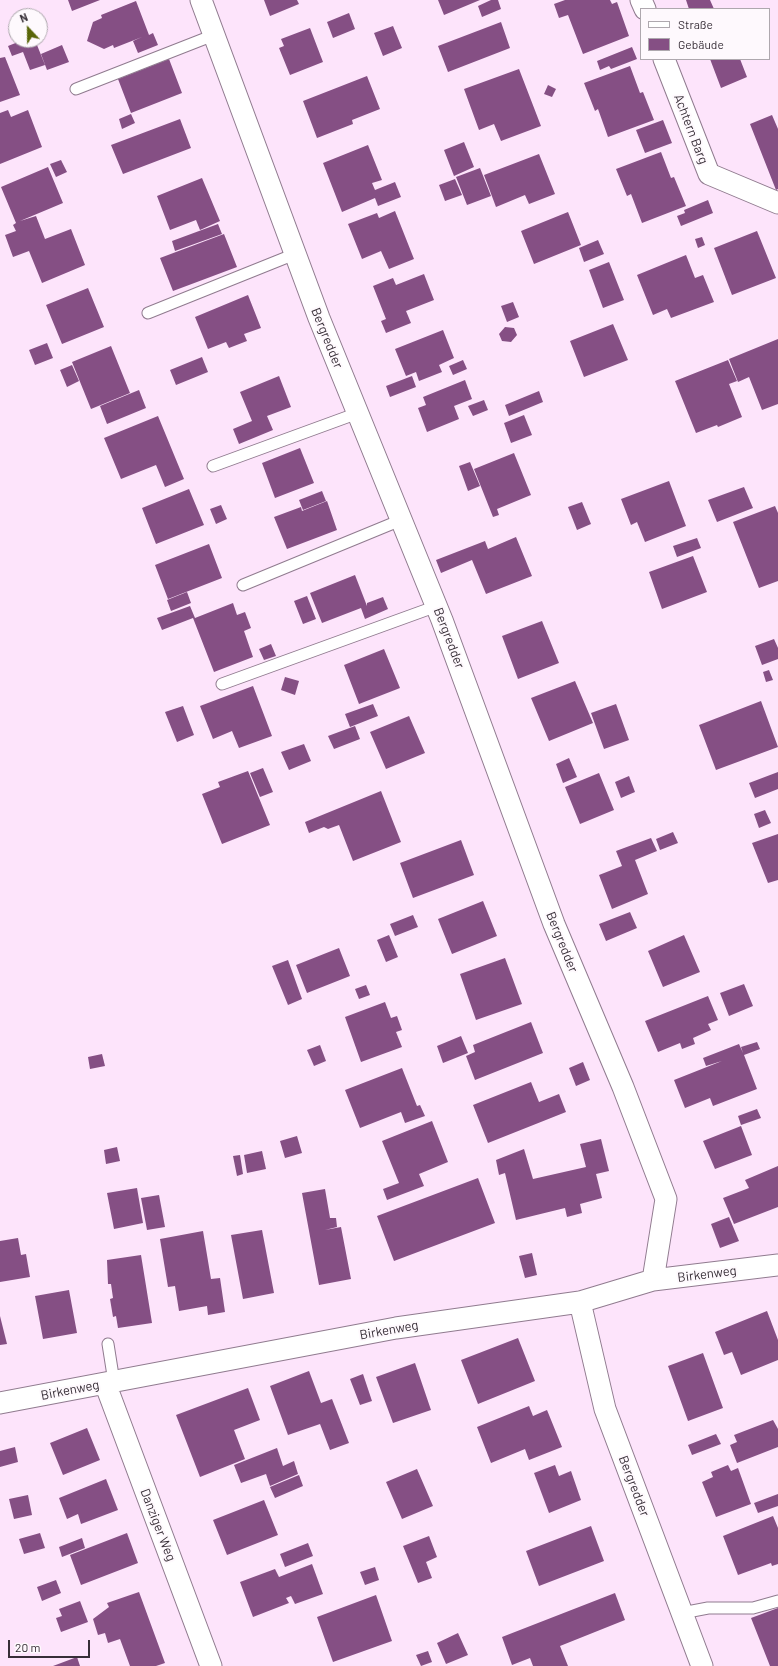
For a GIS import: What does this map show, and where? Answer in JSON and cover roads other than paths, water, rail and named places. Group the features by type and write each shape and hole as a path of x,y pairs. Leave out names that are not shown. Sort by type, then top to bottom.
{"street":[{"name":"Bergredder","path":"201,0 319,318 437,606 554,924 623,1087 666,1199 653,1280"},
{"name":"Achtern Barg","path":"664,60 709,174 778,203"},
{"name":"Birkenweg","path":"0,1403 396,1328 580,1302 653,1280 778,1265"},
{"name":"Bergredder","path":"580,1302 606,1409 702,1666"},
{"name":"Danziger Weg","path":"110,1382 211,1666"}],"lane":[{"path":"76,89 214,35"},
{"path":"148,313 295,254"},
{"path":"213,466 358,413"},
{"path":"243,585 401,520"},
{"path":"222,684 437,606"},
{"path":"108,1344 110,1382"},
{"path":"682,1613 708,1608 753,1608 778,1601"}]}
